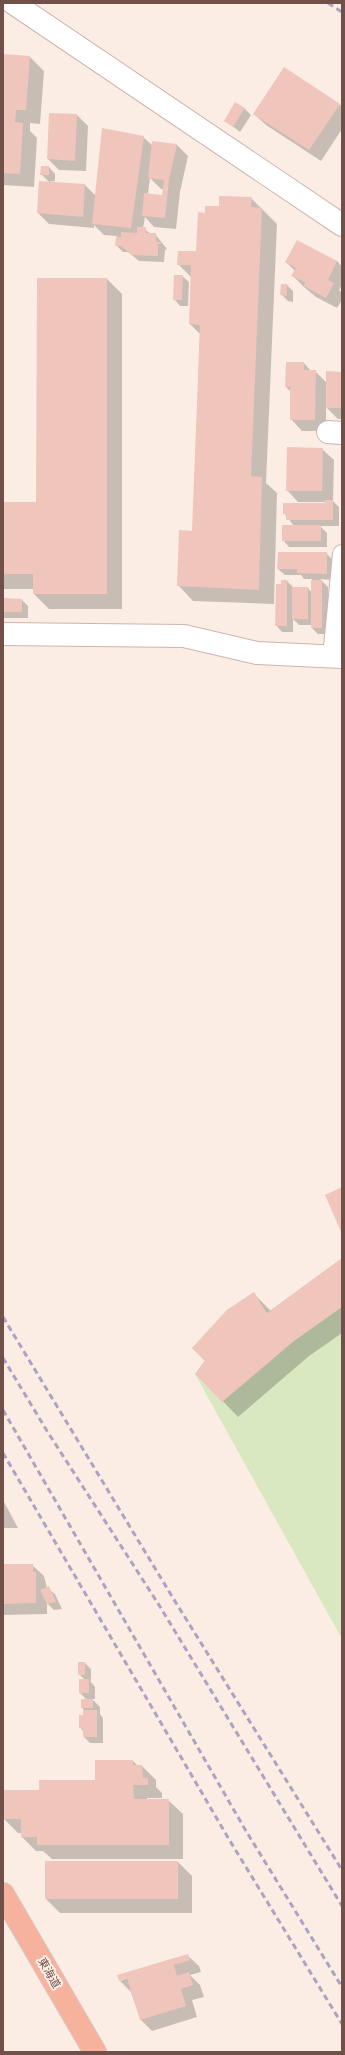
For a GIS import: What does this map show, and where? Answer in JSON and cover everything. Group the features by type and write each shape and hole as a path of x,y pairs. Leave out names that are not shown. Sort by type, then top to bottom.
{"highway":[{"name":"東海道","path":"3,1894 95,2052"}],"street":[{"path":"13,3 342,225"},
{"path":"3,634 184,636 257,653 337,657"}],"lane":[{"path":"337,657 342,554"}],"green space":[{"path":"342,1258 342,1639 195,1374 205,1361 192,1348 227,1310 254,1292 268,1312"}],"building":[{"path":"3,54 30,56 26,110 16,110 15,122 23,123 20,174 3,173"},
{"path":"284,67 340,104 309,150 253,114"},
{"path":"235,102 245,108 233,127 224,121"},
{"path":"49,113 77,114 75,161 47,159"},
{"path":"102,128 144,136 131,228 92,224"},
{"path":"152,141 177,144 169,180 165,218 142,216 144,193 162,195 164,180 148,178"},
{"path":"41,166 49,166 49,175 40,175"},
{"path":"39,181 85,184 83,217 37,213"},
{"path":"219,196 252,197 251,207 262,208 251,476 262,477 259,590 177,586 179,530 192,531 200,325 189,324 191,265 177,265 178,251 196,251 198,212 205,213 205,206 219,206"},
{"path":"137,227 146,227 146,233 156,233 156,242 161,242 161,244 158,244 158,256 132,255 121,246 115,246 116,237 121,237 121,232 137,233"},
{"path":"297,240 337,261 328,280 334,283 326,298 304,286 305,282 291,276 296,268 285,262"},
{"path":"174,275 183,275 182,300 173,300"},
{"path":"37,278 107,278 107,594 33,594 33,574 3,574 3,502 36,502"},
{"path":"281,284 287,284 287,296 280,295"},
{"path":"286,362 304,362 304,370 316,370 315,420 290,420 290,387 285,387"},
{"path":"326,371 342,372 342,408 326,408"},
{"path":"287,447 323,448 322,491 286,491"},
{"path":"325,500 333,500 333,520 286,520 286,514 283,514 283,503 325,503"},
{"path":"282,525 321,525 321,541 282,541"},
{"path":"278,552 327,552 327,574 297,573 297,569 277,569"},
{"path":"281,580 287,580 287,626 275,626 276,584 281,584"},
{"path":"311,580 322,580 322,628 311,628"},
{"path":"292,587 308,587 308,619 292,619"},
{"path":"3,598 22,599 22,612 3,612"},
{"path":"342,1187 342,1234 325,1195"},
{"path":"342,1258 342,1307 294,1341 222,1402 195,1374 205,1361 192,1348 227,1310 254,1292 267,1313"},
{"path":"3,1564 33,1564 33,1572 36,1572 36,1603 3,1604"},
{"path":"49,1586 56,1602 47,1604 40,1590"},
{"path":"78,1662 85,1662 85,1675 78,1675"},
{"path":"79,1679 89,1679 89,1693 79,1693"},
{"path":"81,1699 93,1699 93,1708 81,1708"},
{"path":"83,1710 97,1710 97,1737 83,1737 83,1728 79,1728 79,1715 83,1715"},
{"path":"95,1760 133,1760 133,1765 142,1765 143,1778 148,1778 148,1785 133,1785 134,1799 169,1799 169,1845 37,1845 37,1837 21,1837 21,1819 3,1819 3,1790 39,1790 39,1780 95,1780"},
{"path":"45,1861 178,1861 178,1899 45,1899"},
{"path":"188,1954 190,1960 174,1965 177,1976 189,1972 193,1985 181,1989 186,2006 140,2020 127,1978 119,1981 117,1975"}],"railway":[{"path":"328,3 342,12"},
{"path":"3,1317 173,1598 342,1870"},
{"path":"3,1358 47,1431 159,1605 342,1906"},
{"path":"3,1410 246,1831 342,1987"},
{"path":"3,1453 230,1841 342,2024"}]}
